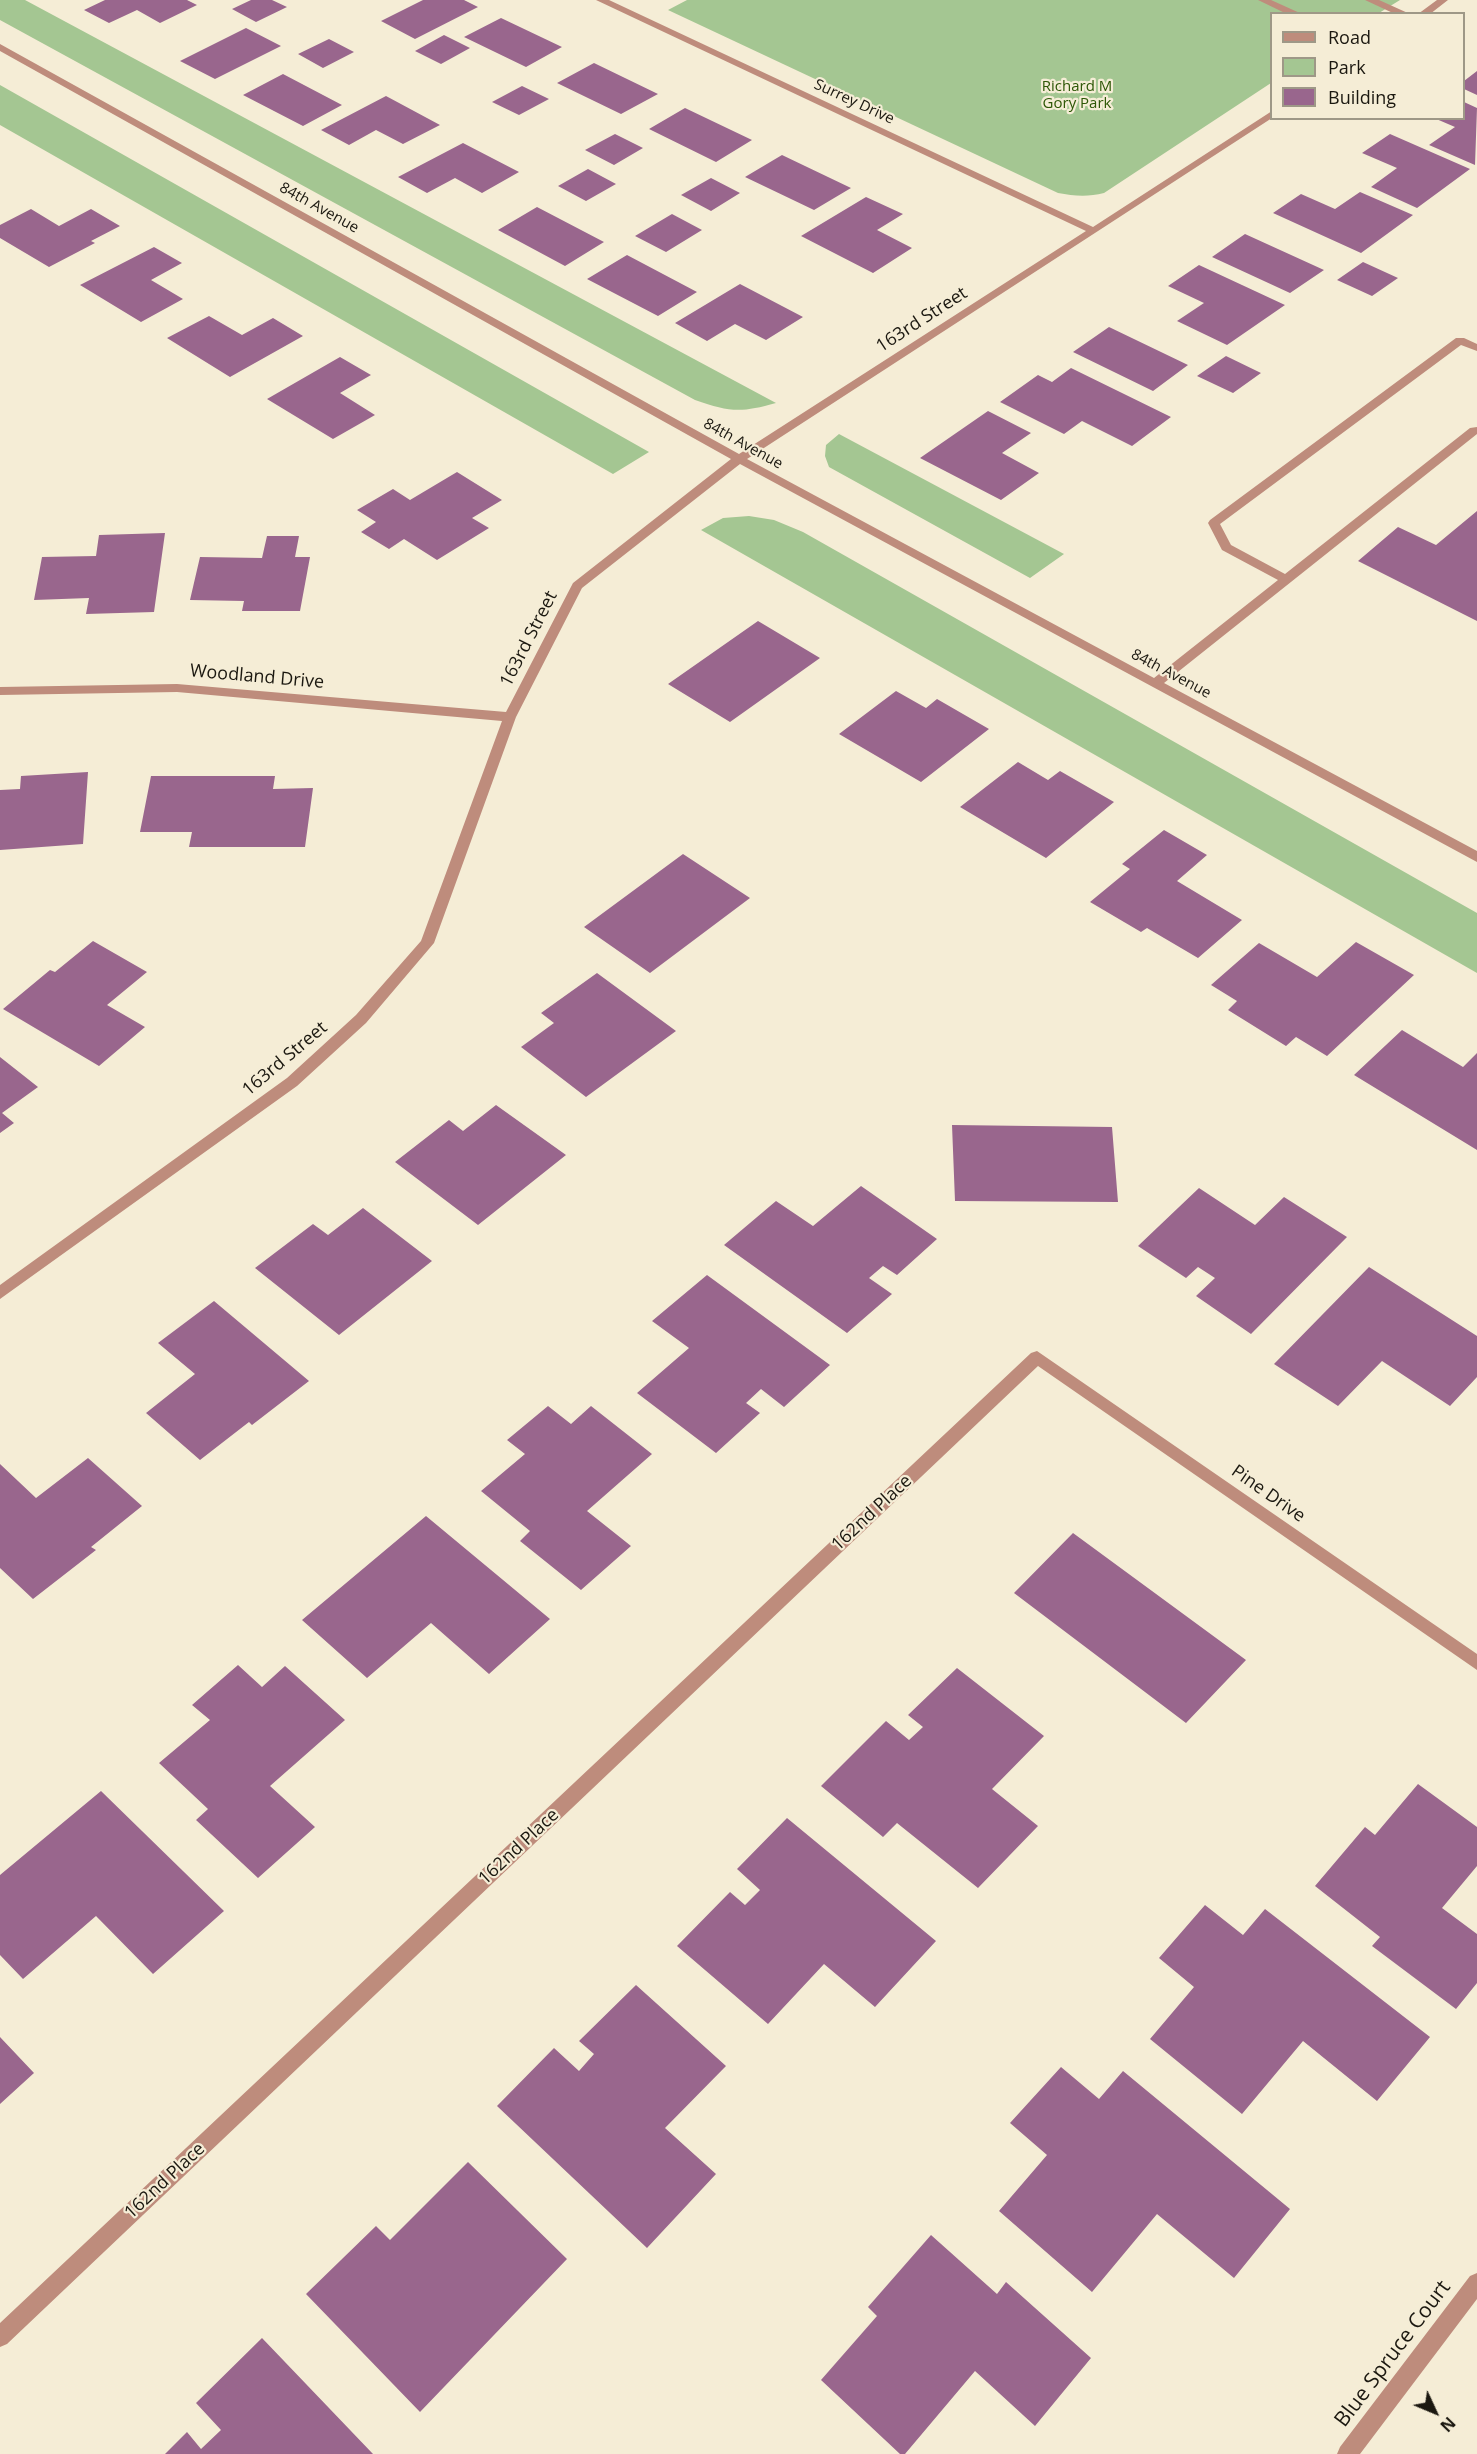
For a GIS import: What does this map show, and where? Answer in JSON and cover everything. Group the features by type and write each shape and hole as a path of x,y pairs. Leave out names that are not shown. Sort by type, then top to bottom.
{"street":[{"name":"Surrey Drive","path":"600,0 1094,231"},
{"path":"1263,0 1291,12"},
{"path":"1370,0 1400,12"},
{"path":"1426,12 1443,0"},
{"name":"84th Avenue","path":"0,47 740,459 1477,857"},
{"name":"163rd Street","path":"0,1293 292,1082 361,1019 427,943 510,717 577,586 740,459 1270,115"},
{"path":"1285,579 1226,547 1214,523 1460,340 1477,348"},
{"path":"1156,683 1474,429 1477,431"},
{"name":"Woodland Drive","path":"0,691 177,688 510,717"},
{"name":"Pine Drive","path":"1037,1357 1477,1663"},
{"name":"162nd Place","path":"0,2337 1037,1357"},
{"name":"Blue Spruce Court","path":"1347,2454 1477,2283"}],"green space":[{"path":"0,0 25,0 776,403 735,410 695,400 0,20"},
{"name":"Richard M Gory Park","path":"687,0 1400,0 1381,12 1270,12 1270,84 1104,193 1081,196 1058,193 668,10"},
{"path":"0,85 649,452 613,474 0,125"},
{"path":"839,434 1064,554 1030,578 829,467 825,456 826,445"},
{"path":"749,516 774,520 803,532 1477,913 1477,973 701,530 723,518"}],"building":[{"path":"105,0 187,0 197,5 160,23 137,10 109,23 84,10"},
{"path":"251,0 272,0 287,7 256,22 232,9"},
{"path":"423,0 464,0 478,7 415,39 381,21"},
{"path":"501,18 562,47 526,67 464,37"},
{"path":"246,28 281,46 215,79 180,61"},
{"path":"444,35 470,48 441,64 415,51"},
{"path":"329,39 354,52 323,68 298,54"},
{"path":"594,63 658,94 621,114 557,83"},
{"path":"1477,71 1477,95 1465,89 1465,80"},
{"path":"283,74 342,105 303,126 243,95"},
{"path":"522,86 549,99 519,115 492,102"},
{"path":"386,96 440,125 403,144 376,130 349,145 321,130"},
{"path":"1465,102 1477,108 1475,165 1429,145 1455,127 1439,120 1465,120"},
{"path":"685,108 752,140 716,162 649,129"},
{"path":"615,134 643,148 614,165 585,150"},
{"path":"1390,134 1470,169 1417,208 1371,187 1397,168 1362,153"},
{"path":"463,143 519,172 482,193 455,178 427,193 398,177"},
{"path":"782,155 851,188 814,210 745,177"},
{"path":"588,169 616,184 586,201 558,186"},
{"path":"711,178 740,193 711,211 681,195"},
{"path":"1360,192 1413,215 1361,253 1273,213 1301,194 1335,209"},
{"path":"866,197 903,214 877,230 912,248 873,273 801,236"},
{"path":"537,207 604,242 565,266 498,230"},
{"path":"31,209 59,226 91,209 120,226 91,241 95,243 49,267 0,238 0,225"},
{"path":"672,214 702,230 666,252 635,236"},
{"path":"1245,234 1324,270 1290,293 1212,257"},
{"path":"154,247 182,263 151,280 183,299 141,322 80,285"},
{"path":"627,255 697,292 658,316 587,279"},
{"path":"1363,262 1398,278 1372,296 1337,280"},
{"path":"1199,265 1285,305 1227,345 1177,321 1204,303 1168,286"},
{"path":"740,284 803,317 766,340 735,324 707,341 675,323"},
{"path":"209,316 242,335 273,318 303,336 230,377 167,338"},
{"path":"1109,327 1188,365 1153,391 1073,352"},
{"path":"1226,356 1261,373 1233,393 1197,376"},
{"path":"340,357 371,375 340,393 375,415 333,439 267,399"},
{"path":"1071,368 1171,417 1132,446 1082,421 1064,434 1000,402 1038,375 1052,382"},
{"path":"988,411 1031,433 1002,453 1039,473 1001,500 920,458"},
{"path":"457,472 502,500 472,518 489,528 437,560 404,539 389,549 361,532 376,522 357,510 393,489 410,500"},
{"path":"1477,511 1477,621 1358,561 1398,527 1436,545"},
{"path":"165,533 154,612 86,614 89,598 34,600 42,557 96,556 99,535"},
{"path":"267,536 299,536 295,557 310,557 300,611 242,611 244,601 190,600 200,557 262,558"},
{"path":"758,621 820,658 730,722 668,684"},
{"path":"896,691 926,708 937,699 989,729 921,782 839,734"},
{"path":"1018,762 1048,780 1060,771 1114,802 1046,858 960,807"},
{"path":"88,772 83,844 0,850 0,790 20,789 21,776"},
{"path":"151,776 275,776 273,789 313,788 305,847 189,847 192,832 140,832"},
{"path":"1164,830 1207,855 1177,881 1242,920 1198,958 1147,928 1141,932 1090,902 1130,869 1122,864"},
{"path":"683,854 750,898 650,973 584,927"},
{"path":"93,941 147,972 107,1005 145,1027 99,1066 3,1009 50,970 55,972"},
{"path":"1356,942 1414,975 1327,1056 1296,1037 1286,1046 1228,1010 1237,1001 1211,985 1259,943 1317,977"},
{"path":"597,973 676,1031 586,1097 521,1047 554,1023 541,1013"},
{"path":"1402,1030 1463,1067 1477,1053 1477,1150 1354,1075"},
{"path":"0,1057 38,1087 2,1113 14,1123 0,1133"},
{"path":"496,1105 566,1155 478,1225 395,1162 449,1120 463,1131"},
{"path":"952,1125 1112,1127 1118,1202 955,1201"},
{"path":"861,1186 937,1239 897,1275 883,1266 869,1278 892,1294 847,1333 724,1245 776,1201 813,1226"},
{"path":"1199,1188 1255,1225 1284,1197 1347,1237 1251,1334 1196,1296 1215,1278 1198,1267 1186,1278 1138,1246"},
{"path":"363,1208 432,1261 339,1335 255,1268 313,1224 328,1235"},
{"path":"1369,1267 1477,1336 1477,1377 1450,1406 1382,1361 1338,1406 1274,1364"},
{"path":"707,1275 830,1365 784,1407 761,1389 746,1403 760,1413 716,1453 637,1393 689,1348 652,1321"},
{"path":"214,1301 309,1381 252,1425 249,1422 200,1460 146,1413 195,1374 158,1343"},
{"path":"548,1406 571,1424 591,1406 652,1454 587,1511 631,1546 581,1590 520,1541 530,1531 481,1491 525,1454 507,1440"},
{"path":"88,1458 142,1506 91,1547 96,1550 33,1599 0,1568 0,1464 36,1498"},
{"path":"426,1516 550,1619 489,1674 431,1623 367,1678 302,1620"},
{"path":"1073,1533 1246,1660 1186,1723 1014,1593"},
{"path":"238,1665 262,1687 285,1666 345,1720 270,1786 315,1827 258,1878 196,1820 208,1809 159,1763 210,1720 192,1705"},
{"path":"957,1668 1044,1736 992,1789 1038,1826 978,1888 897,1823 883,1837 821,1786 886,1721 909,1740 923,1727 908,1715"},
{"path":"1418,1784 1477,1827 1477,1866 1442,1908 1477,1934 1477,1983 1456,2009 1372,1946 1380,1937 1315,1886 1365,1827 1375,1835"},
{"path":"101,1791 224,1911 153,1974 96,1916 23,1979 0,1955 0,1875"},
{"path":"787,1818 936,1941 875,2007 824,1964 768,2024 677,1946 730,1892 745,1905 760,1890 737,1869"},
{"path":"1205,1905 1243,1935 1265,1909 1430,2037 1377,2101 1303,2041 1242,2114 1150,2039 1194,1987 1159,1958"},
{"path":"636,1985 726,2066 665,2128 716,2174 647,2248 497,2106 554,2048 579,2071 594,2054 579,2041"},
{"path":"0,2037 34,2073 0,2104"},
{"path":"1061,2067 1099,2099 1123,2071 1290,2209 1234,2278 1157,2214 1092,2292 999,2211 1047,2155 1010,2123"},
{"path":"468,2162 567,2259 420,2412 306,2294 376,2226 390,2240"},
{"path":"931,2235 997,2294 1006,2282 1091,2358 1035,2426 975,2371 905,2454 900,2454 821,2380 877,2316 868,2307"},
{"path":"262,2338 373,2454 165,2454 187,2432 201,2449 221,2430 196,2403"}]}
